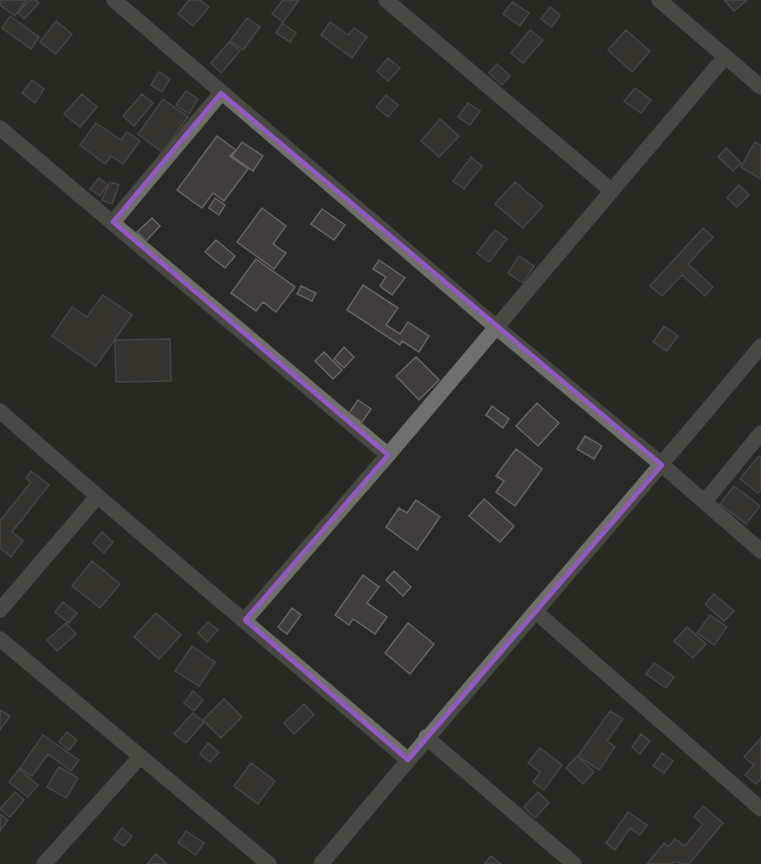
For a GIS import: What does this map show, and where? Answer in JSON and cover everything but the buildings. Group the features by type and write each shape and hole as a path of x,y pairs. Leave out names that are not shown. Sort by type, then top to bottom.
{"street":[{"path":"114,0 761,551"},
{"path":"386,0 612,191"},
{"path":"659,0 761,87"},
{"path":"245,620 725,57"},
{"path":"113,222 221,93"},
{"path":"0,128 388,455"},
{"path":"321,864 426,737 662,465 761,346"},
{"path":"0,411 97,497 408,760"},
{"path":"705,501 761,433"},
{"path":"0,610 97,497"},
{"path":"536,612 761,808"},
{"path":"0,639 269,864"},
{"path":"426,737 574,864"},
{"path":"44,864 140,757"}],"highlighted area":[{"path":"221,93 662,465 408,760 245,620 388,455 113,222"}]}
